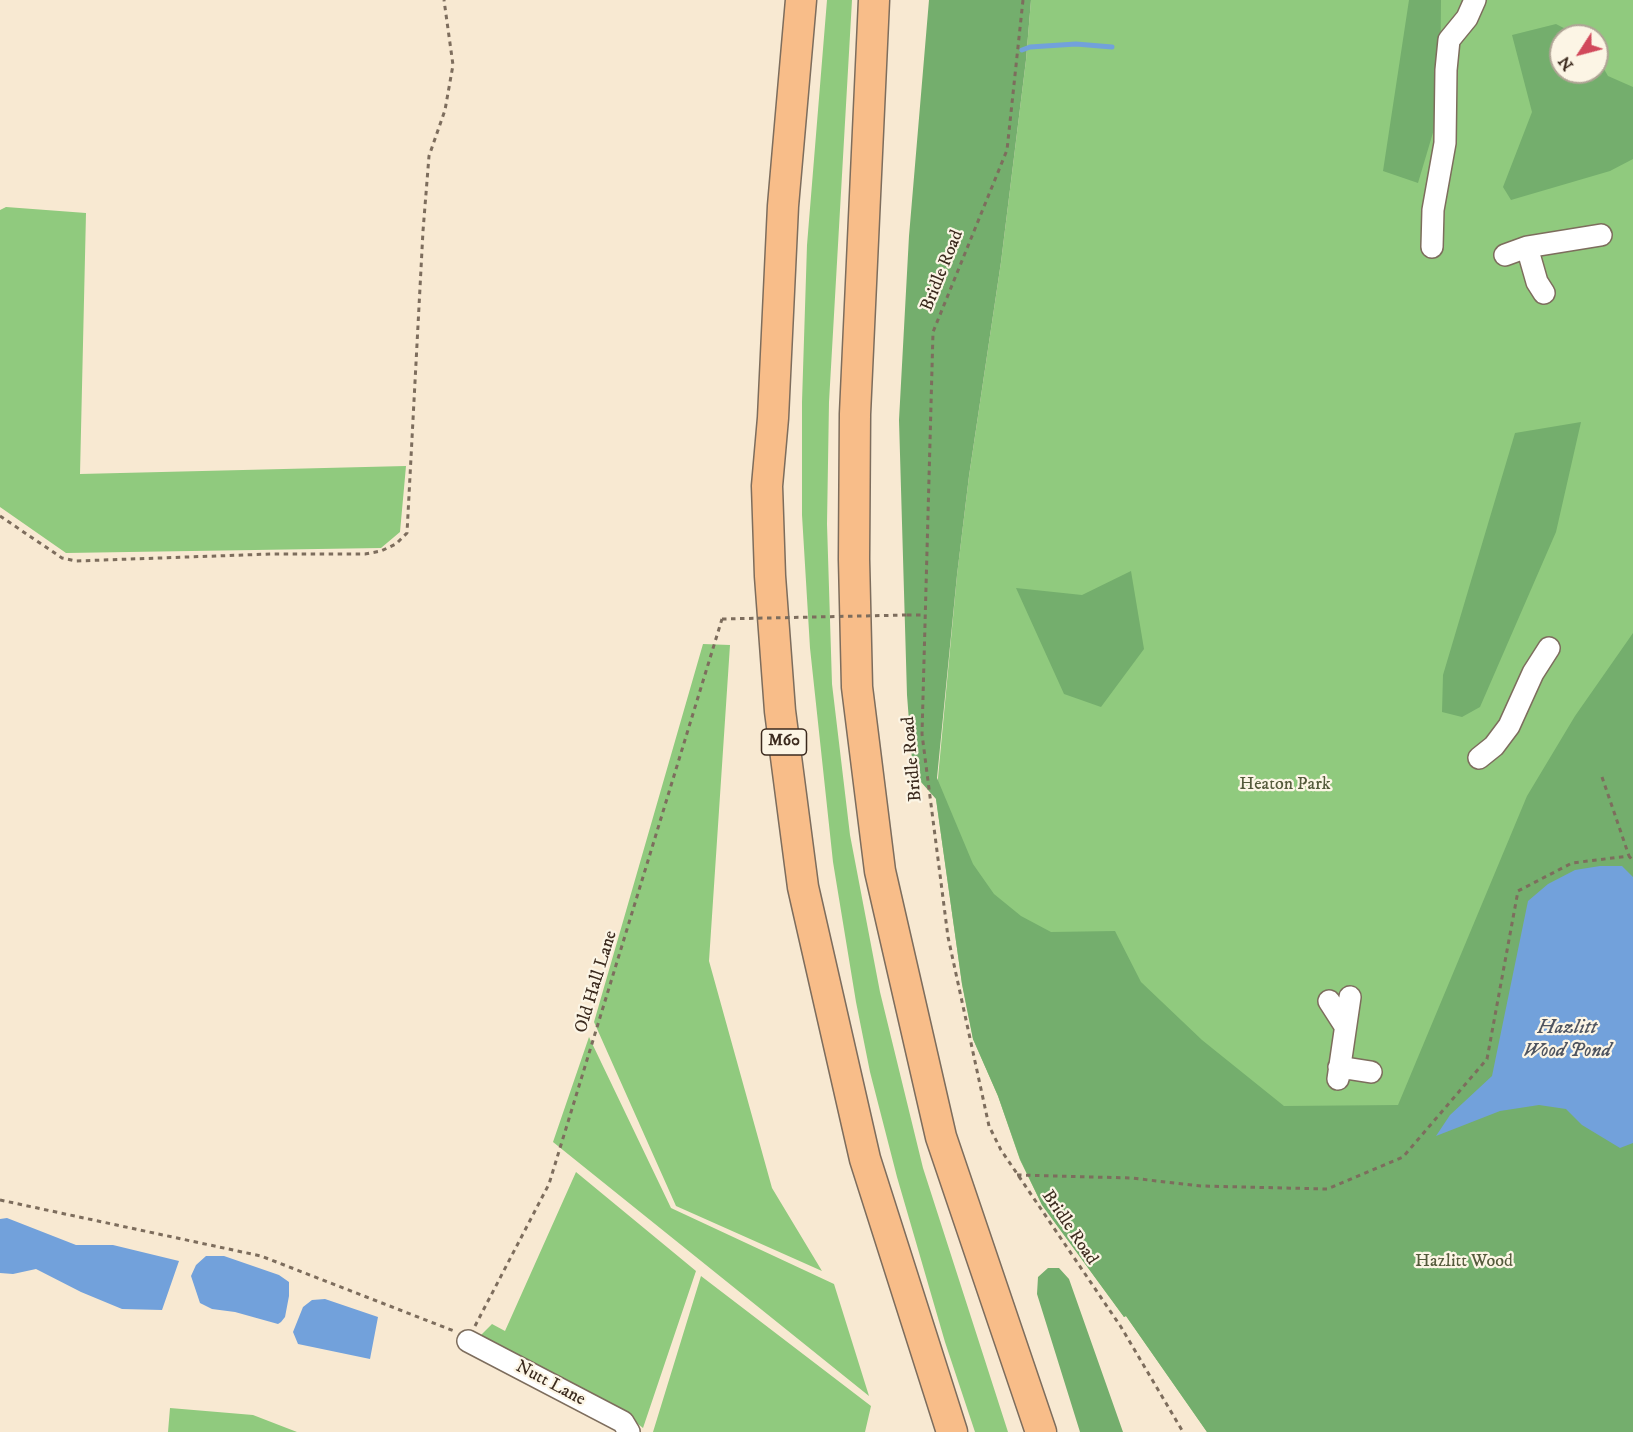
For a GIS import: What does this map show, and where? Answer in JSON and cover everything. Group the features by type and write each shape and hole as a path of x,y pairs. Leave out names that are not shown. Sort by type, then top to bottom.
{"highway":[{"name":"M60","path":"796,0 797,33"},
{"name":"M60","path":"801,0 783,206 773,418 766,486 780,711 802,887 865,1159 952,1432"},
{"path":"874,0 855,414 854,559 858,699 880,871 941,1137 1041,1432"},
{"path":"872,40 880,0"}],"street":[{"path":"1432,247 1433,210 1445,143 1446,70 1449,40 1467,18 1475,0"},
{"path":"1505,255 1527,247 1601,235"},
{"path":"1527,247 1537,282 1544,293"},
{"path":"1479,758 1494,746 1509,726 1533,673 1549,648"},
{"path":"1339,999 1346,1026 1339,1073 1371,1071"},
{"name":"Nutt Lane","path":"468,1341 623,1422 629,1432"}],"path":[{"path":"0,516 62,558 76,561 271,554 365,554 381,551 396,544 407,532 429,156 445,110 453,65 444,0"},
{"name":"Bridle Road","path":"1023,0 1007,150 933,332 921,734 948,937 989,1126 1001,1150 1121,1327 1183,1432"},
{"name":"Old Hall Lane","path":"468,1341 549,1185 722,619 925,615"},
{"path":"1602,777 1629,856"},
{"path":"0,1200 261,1256 453,1330 468,1341"}],"green space":[{"path":"827,0 852,0 829,402 827,524 832,684 850,835 880,992 923,1168 1008,1432 975,1432 945,1342 897,1177 870,1072 833,862 810,648 802,515 802,402 807,245"},
{"name":"Hazlitt Wood","path":"929,0 1031,0 1026,60 1001,262 969,476 957,575 937,778 973,864 994,894 1021,916 1051,932 1115,931 1141,982 1202,1040 1284,1106 1398,1105 1527,796 1575,716 1633,633 1633,1432 1207,1432 1126,1316 1124,1317 1042,1205 1020,1159 998,1096 973,1039 962,984 936,799 913,773 907,695 899,420 909,236"},
{"name":"Heaton Park","path":"1031,0 1633,0 1633,1432 1207,1432 1126,1316 1124,1317 1042,1205 1020,1160 998,1096 973,1039 962,984 936,799 957,575 969,476 1001,262 1026,60"},
{"path":"1409,0 1441,0 1440,109 1418,183 1383,171"},
{"path":"1549,26 1549,84 1609,84 1609,76 1633,87 1633,159 1610,171 1511,200 1503,187 1532,112 1512,35"},
{"path":"6,207 86,213 80,474 406,466 400,532 381,548 66,553 0,507 0,210"},
{"path":"1581,422 1556,532 1480,707 1462,717 1442,712 1443,675 1515,433"},
{"path":"1131,571 1144,649 1101,707 1064,694 1016,588 1082,595"},
{"path":"703,644 730,645 709,961 772,1188 822,1271 676,1206 594,1022"},
{"path":"589,1037 671,1208 834,1284 869,1396 553,1142"},
{"path":"576,1172 696,1271 643,1428 614,1405 479,1337 492,1324 505,1331"},
{"path":"1048,1268 1059,1268 1069,1279 1123,1432 1080,1432 1037,1294 1038,1277"},
{"path":"701,1276 871,1406 865,1432 653,1432"},
{"path":"170,1408 253,1415 297,1432 168,1432"}],"water":[{"name":"Hazlitt Wood Pond","path":"1600,866 1622,866 1633,877 1633,1143 1620,1148 1582,1125 1566,1109 1539,1105 1500,1111 1436,1136 1450,1115 1492,1076 1528,901 1548,884 1575,870"},
{"path":"7,1218 76,1245 113,1245 179,1261 162,1310 122,1309 81,1292 36,1269 13,1274 0,1273 0,1219"},
{"path":"206,1256 224,1256 279,1275 289,1282 285,1317 281,1322 278,1324 235,1312 212,1309 200,1303 191,1276 196,1265"},
{"path":"325,1299 378,1317 370,1359 298,1344 293,1332 303,1307 312,1300"}],"waterway":[{"path":"1022,50 1030,47 1076,44 1112,47"}]}
